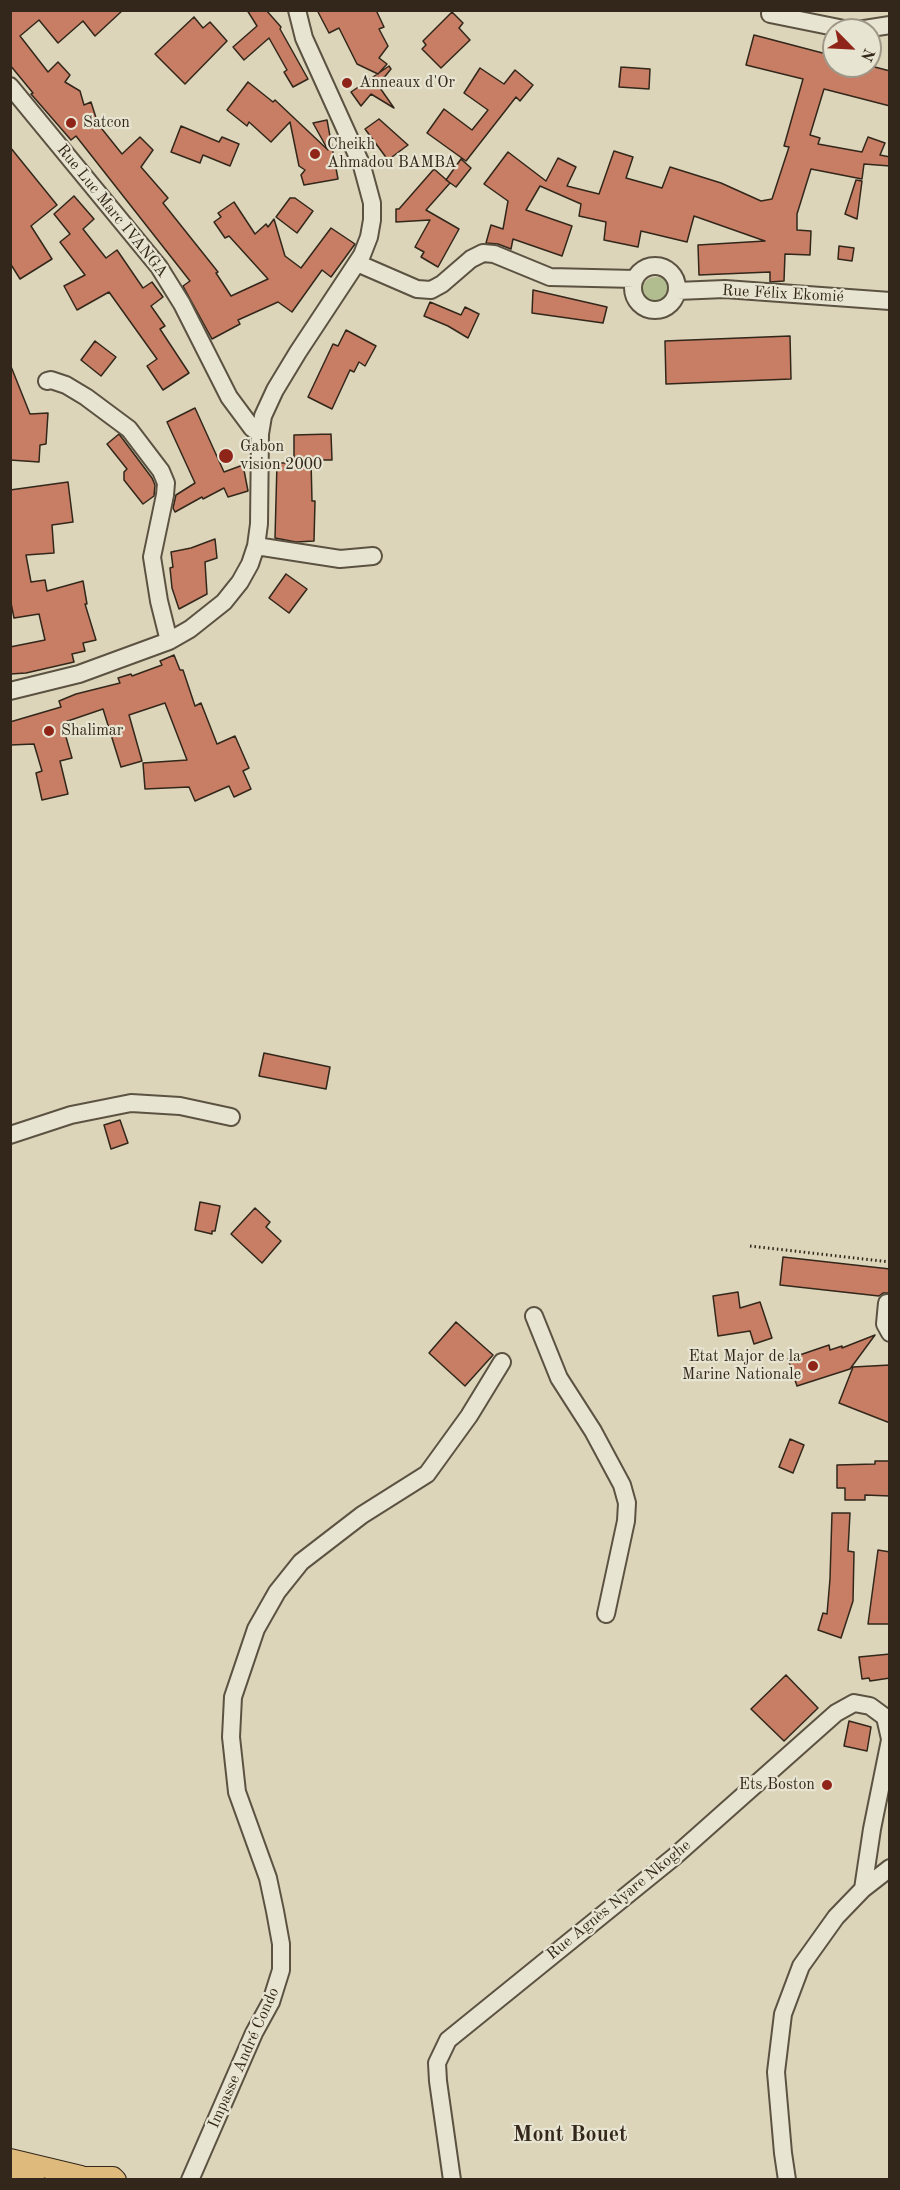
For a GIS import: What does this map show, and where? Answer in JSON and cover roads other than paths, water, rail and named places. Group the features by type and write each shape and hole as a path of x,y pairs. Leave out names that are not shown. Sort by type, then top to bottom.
{"main road":[{"path":"10,2158 82,2178 113,2177 116,2180"},
{"path":"10,2168 34,2180"}],"street":[{"path":"10,691 79,674 169,641 190,629 233,592 250,564 256,546 261,502 260,434 263,416 275,390 357,263 369,237 372,220 369,190 362,166 304,38 297,10"},
{"path":"770,14 822,25"},
{"name":"Rue Luc Marc IVANGA","path":"10,86 159,267 182,304 229,397 252,428 260,434"},
{"path":"357,263 417,289 431,291 471,259 483,253 494,254 550,277 635,279"},
{"path":"658,266 675,277 677,291 671,304 664,309 650,310 643,307 634,295 635,279 644,269 658,266"},
{"name":"Rue Félix Ekomié","path":"677,291 725,290 890,301"},
{"path":"46,381 51,380 66,385 87,397 129,429 161,471 166,483 165,495 152,557 159,601 169,641"},
{"path":"256,546 340,559 373,556"},
{"path":"10,1135 71,1115 131,1103 180,1106 231,1117"},
{"path":"887,1303 885,1324 890,1333"},
{"path":"534,1316 558,1378 593,1431 622,1485 627,1503 626,1521 606,1614"},
{"name":"Impasse André Condo","path":"190,2180 254,2033 271,2002 281,1970 281,1944 268,1878 237,1792 231,1737 233,1697 256,1629 277,1592 301,1562 362,1515 427,1474 469,1416 502,1362"},
{"name":"Rue Agnès Nyare Nkoghe","path":"452,2180 438,2081 438,2063 447,2040 674,1857 836,1713 854,1703 870,1706 885,1717 890,1739 863,1889"},
{"path":"787,2180 776,2072 783,2014 801,1966 836,1917 863,1889 890,1868"}],"place":[{"name":"Anneaux d'Or","path":"347,83"},
{"name":"Satcon","path":"71,123"},
{"name":"Cheikh Ahmadou BAMBA","path":"315,154"},
{"name":"Gabon vision 2000","path":"226,456"},
{"name":"Shalimar","path":"49,731"},
{"name":"Etat Major de la Marine Nationale","path":"813,1366"},
{"name":"Ets Boston","path":"827,1785"}],"district":[{"name":"Mont Bouet","path":"570,2135"}]}
